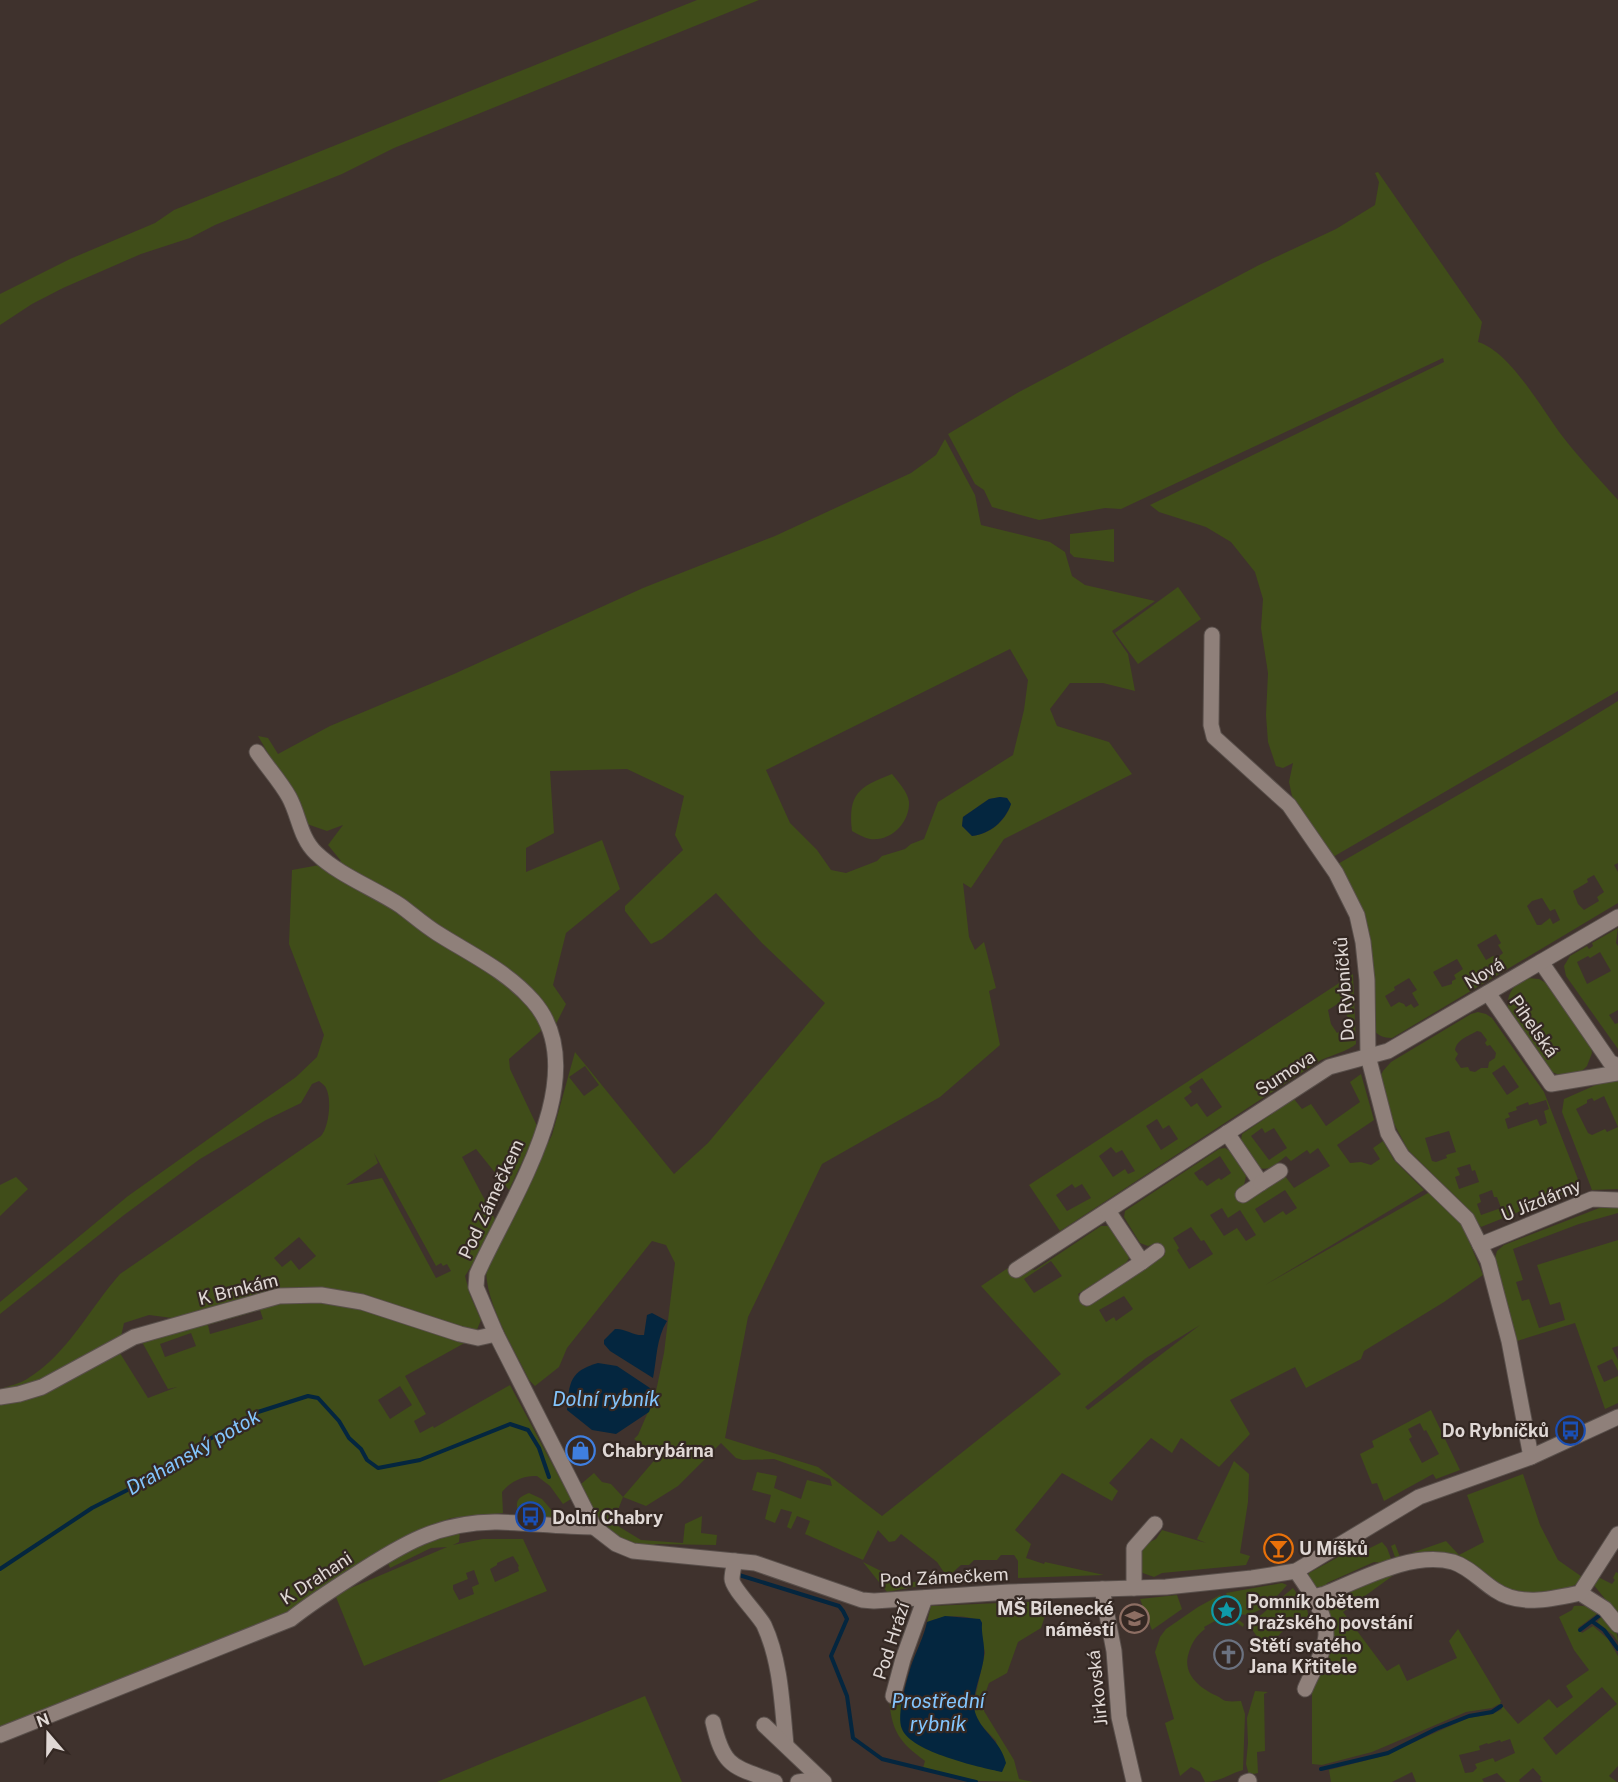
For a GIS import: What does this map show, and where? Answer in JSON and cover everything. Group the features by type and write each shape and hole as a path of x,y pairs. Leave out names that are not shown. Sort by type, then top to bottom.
{"street":[{"name":"Do Rybníčků","path":"1212,635 1211,726 1214,736 1289,805 1336,873 1357,915 1363,942 1366,980 1368,1056 1388,1133 1402,1156 1467,1219 1488,1261 1507,1336 1531,1457"},
{"name":"Pod Zámečkem","path":"257,752 289,798 305,839 318,855 377,891 435,932 484,960 534,1001 543,1014 555,1048 556,1077 545,1128 525,1176 475,1280 479,1296 496,1334 594,1527 616,1544 633,1551 755,1563 862,1600 1103,1595 1134,1588 1252,1578 1296,1571"},
{"name":"Nová","path":"1368,1056 1388,1051 1618,917"},
{"path":"1541,962 1610,1062 1618,1066"},
{"name":"Pihelská","path":"1488,993 1551,1084 1618,1073"},
{"name":"Sumova","path":"1016,1270 1329,1067 1368,1056"},
{"path":"1227,1133 1261,1183"},
{"path":"1243,1195 1280,1171"},
{"name":"U Jízdárny","path":"1480,1245 1592,1199 1618,1200"},
{"path":"1108,1211 1142,1262"},
{"path":"1087,1298 1157,1251"},
{"name":"K Brnkám","path":"0,1397 42,1387 134,1336 279,1296 321,1295 362,1302 460,1334 478,1338 496,1334"},
{"path":"1305,1689 1326,1635 1313,1597 1296,1571 1419,1497 1531,1457 1618,1417"},
{"name":"K Drahani","path":"0,1735 291,1619 308,1605 388,1554 429,1533 444,1528 498,1522 594,1527"},
{"path":"1134,1588 1134,1548 1155,1524"},
{"path":"1580,1593 1618,1534"},
{"path":"1313,1597 1395,1565 1434,1560 1466,1568 1503,1595 1522,1600 1546,1600 1580,1593 1605,1609 1618,1625"},
{"path":"735,1561 733,1586 763,1624 777,1668 786,1745"},
{"name":"Jirkovská","path":"1103,1595 1114,1651 1119,1717 1134,1782"},
{"name":"Pod Hrází","path":"893,1696 903,1659 925,1598"},
{"path":"713,1722 719,1748 726,1758 737,1768 775,1782"},
{"path":"764,1725 822,1780"},
{"path":"798,1782 822,1780"}],"green space":[{"path":"697,0 759,0 394,148 342,174 215,225 190,238 141,254 63,288 32,304 0,325 0,294 70,259 155,223 174,210"},
{"path":"1378,172 1482,322 1478,342 1502,357 1514,369 1570,445 1618,500 1618,691 1333,857 1292,796 1289,782 1293,763 1283,768 1276,766 1268,742 1266,715 1268,673 1261,628 1263,599 1255,572 1231,542 1206,527 1159,512 1150,505 1444,362 1443,358 1121,509 1105,508 1039,520 992,507 984,490 975,484 948,434 1019,392 1259,265 1336,229 1375,205 1379,182 1375,173"},
{"path":"945,439 975,495 981,525 1050,542 1065,552 1072,576 1085,585 1155,601 1112,631 1128,654 1135,691 1103,683 1070,683 1050,709 1057,726 1109,742 1132,774 1004,839 971,888 963,883 969,937 975,950 984,942 996,988 989,991 1000,1045 940,1097 822,1164 748,1317 725,1438 818,1467 882,1516 1061,1374 981,1286 1011,1266 1018,1276 1031,1269 1035,1270 1101,1226 1109,1226 1127,1251 1129,1258 1126,1263 1078,1294 1086,1307 1165,1255 1157,1243 1148,1246 1140,1243 1124,1217 1125,1211 1219,1149 1225,1148 1230,1151 1246,1176 1244,1185 1236,1191 1244,1203 1285,1176 1294,1188 1330,1166 1318,1148 1310,1154 1307,1150 1291,1161 1286,1156 1277,1164 1263,1169 1259,1168 1241,1140 1242,1134 1294,1099 1302,1109 1311,1104 1326,1126 1360,1102 1350,1082 1361,1074 1374,1120 1337,1145 1350,1163 1361,1162 1371,1165 1380,1159 1373,1148 1383,1141 1394,1160 1424,1190 1265,1285 1435,1189 1458,1215 1483,1275 1364,1351 1361,1359 1306,1388 1295,1367 1230,1400 1250,1434 1219,1467 1181,1438 1172,1453 1151,1438 1109,1483 1118,1491 1112,1501 1062,1473 1015,1530 1031,1544 1026,1558 1044,1564 1045,1562 1104,1575 1018,1578 1018,1561 1014,1555 1001,1555 997,1560 974,1560 969,1565 961,1565 951,1574 951,1580 887,1592 863,1562 905,1583 949,1580 937,1562 901,1534 895,1541 889,1542 878,1530 863,1560 805,1534 810,1521 797,1516 791,1529 787,1527 792,1512 781,1509 775,1523 765,1519 771,1495 752,1490 757,1472 777,1476 774,1488 801,1499 807,1480 832,1486 830,1479 774,1459 743,1460 736,1458 721,1443 678,1486 646,1506 623,1497 658,1456 634,1439 638,1435 655,1396 664,1353 675,1263 666,1245 652,1241 567,1348 559,1367 535,1386 529,1380 495,1310 487,1281 486,1267 552,1135 575,1052 674,1174 708,1143 825,1003 762,943 716,893 662,939 651,944 625,911 625,906 683,850 675,835 684,796 627,769 550,771 554,833 526,848 526,872 602,840 620,889 566,933 553,985 566,1004 556,1024 540,1002 512,975 359,875 333,870 519,993 530,1006 543,1029 509,1059 510,1069 538,1128 509,1190 476,1149 462,1157 496,1221 477,1262 472,1265 465,1276 481,1320 476,1332 457,1329 357,1296 287,1291 180,1319 149,1315 124,1323 118,1350 148,1398 177,1387 168,1389 142,1342 283,1299 323,1299 372,1308 382,1317 402,1319 470,1340 405,1376 426,1414 414,1421 420,1433 433,1426 434,1428 510,1385 571,1499 563,1504 550,1486 537,1476 522,1478 513,1482 502,1492 503,1513 451,1518 413,1533 376,1554 285,1615 0,1728 0,1389 27,1379 54,1357 120,1274 321,1136 326,1126 329,1099 325,1087 319,1081 312,1084 301,1103 266,1120 200,1159 124,1215 0,1314 0,1302 128,1196 296,1077 317,1057 324,1035 289,944 292,870 341,861 328,845 343,825 327,831 304,823 258,736 268,738 278,754 330,726 454,674 643,588 775,536 911,473 936,455","holes":["1010,649 1028,680 1024,710 1013,755 938,802 924,839 905,849 882,856 877,861 846,873 831,870 817,850 790,823 766,770","1007,798 1011,804 1001,822 985,833 972,836 962,826 963,817 989,799","585,1066 599,1085 584,1096 569,1077","1262,1128 1265,1133 1274,1128 1287,1148 1269,1160 1251,1136","374,1153 436,1266 441,1263 443,1266 447,1264 451,1271 436,1278 382,1178 346,1185 378,1163","1220,1156 1231,1173 1207,1186 1202,1180 1200,1181 1194,1173","1285,1190 1297,1208 1286,1215 1283,1211 1264,1223 1255,1209","1222,1208 1228,1218 1240,1210 1256,1235 1246,1241 1237,1228 1224,1236 1210,1215","1191,1227 1201,1241 1204,1240 1213,1254 1189,1269 1177,1250 1179,1248 1173,1238","299,1237 316,1256 299,1270 291,1260 282,1267 274,1258","1051,1261 1062,1276 1034,1293 1024,1279","1124,1296 1133,1309 1116,1321 1114,1317 1106,1322 1099,1310","260,1310 263,1319 210,1334 208,1325","1200,1325 1088,1410 1085,1407 1146,1358","191,1333 196,1346 165,1357 160,1344","400,1386 412,1405 390,1419 378,1400"]},
{"path":"1114,529 1114,562 1074,557 1070,553 1070,534"},
{"path":"1178,587 1201,619 1138,664 1115,633"},
{"path":"1618,701 1618,863 1614,865 1618,872 1618,903 1392,1038 1378,1034 1372,1028 1372,981 1336,865","holes":["1594,875 1604,892 1597,897 1599,901 1584,910 1578,904 1573,891 1588,882 1587,879","1542,898 1550,911 1555,909 1560,920 1553,924 1550,918 1541,925 1537,925 1527,906 1532,901","1496,934 1501,943 1498,945 1503,953 1497,958 1493,956 1486,960 1477,945","1457,959 1463,969 1454,975 1456,979 1452,981 1452,984 1442,987 1433,972","1409,978 1417,990 1412,993 1419,1005 1414,1008 1411,1004 1406,1007 1399,1002 1391,1007 1385,996 1395,990 1394,987"]},
{"path":"892,774 907,795 909,802 903,823 892,834 878,839 868,838 852,831 852,808 858,794 871,783"},
{"path":"1618,928 1616,943 1618,946 1618,1010 1609,1015 1615,1024 1618,1023 1618,1049 1566,976 1564,966 1570,956 1587,946 1589,949 1593,946 1592,943","holes":["1600,952 1611,971 1587,984 1577,962"]},
{"path":"1353,974 1356,1044 1353,1046 1321,1060 1060,1231 1029,1185","holes":["1339,1003 1349,1019 1349,1038 1342,1040 1339,1032 1337,1033 1331,1024 1328,1010","1202,1078 1222,1107 1207,1117 1197,1103 1191,1107 1184,1098 1192,1092 1189,1087","1157,1119 1163,1129 1169,1125 1178,1139 1161,1150 1146,1126","1111,1147 1116,1153 1122,1150 1135,1171 1128,1174 1125,1169 1113,1177 1099,1156","1072,1184 1075,1188 1082,1184 1091,1198 1067,1211 1056,1195"]},
{"path":"1527,978 1539,979 1548,984 1591,1047 1592,1053 1587,1066 1581,1072 1562,1076 1552,1072 1509,1012 1508,1001 1511,992 1517,984"},
{"path":"1478,1012 1492,1018 1544,1092 1581,1187 1481,1227 1467,1208 1408,1150 1392,1120 1379,1079 1391,1062","holes":["1477,1031 1481,1032 1487,1040 1485,1043 1487,1046 1490,1045 1496,1053 1495,1058 1489,1062 1488,1068 1481,1068 1475,1072 1470,1071 1468,1067 1461,1068 1455,1059 1458,1054 1455,1050 1464,1038","1504,1065 1519,1087 1507,1095 1492,1073","1546,1100 1549,1109 1544,1111 1547,1123 1540,1126 1537,1119 1508,1129 1505,1119 1510,1117 1508,1113 1528,1102 1529,1105","1449,1131 1456,1152 1446,1155 1447,1158 1432,1161 1425,1138","1470,1164 1479,1182 1459,1189 1455,1177 1460,1175 1457,1168","1492,1190 1501,1208 1481,1215 1477,1204 1481,1202 1479,1195"]},
{"path":"1618,1079 1618,1127 1618,1189 1592,1190 1562,1112 1564,1099 1605,1081","holes":["1604,1096 1618,1127 1607,1132 1605,1129 1592,1135 1588,1133 1576,1109 1587,1103 1587,1100 1592,1098 1594,1101"]},
{"path":"16,1177 28,1189 0,1216 0,1185"},
{"path":"1607,1205 1618,1206 1618,1213 1579,1224 1513,1249 1523,1280 1516,1282 1522,1301 1529,1299 1539,1328 1565,1320 1560,1302 1550,1305 1537,1265 1618,1240 1618,1346 1612,1348 1618,1360 1618,1371 1612,1359 1597,1366 1604,1382 1618,1376 1618,1403 1605,1409 1575,1323 1517,1341 1495,1258 1497,1251 1504,1245"},
{"path":"1431,1410 1460,1470 1436,1479 1433,1474 1384,1501 1377,1483 1372,1484 1360,1454 1374,1447 1372,1441","holes":["1420,1423 1424,1431 1426,1430 1439,1454 1422,1463 1409,1439 1412,1437 1408,1429"]},
{"path":"1234,1461 1249,1474 1248,1502 1240,1553 1250,1556 1246,1565 1162,1573 1154,1577 1140,1572 1140,1556 1143,1548 1156,1539 1162,1530 1206,1543 1197,1539"},
{"path":"594,1473 602,1482 611,1484 623,1497 618,1510 608,1520 641,1540 683,1543 685,1524 702,1516 701,1533 717,1535 716,1545 655,1544 651,1548 635,1545 613,1535 598,1520 581,1484"},
{"path":"1523,1474 1540,1525 1558,1560 1585,1579 1557,1591 1524,1594 1505,1589 1471,1565 1396,1560 1391,1546 1395,1544 1400,1557 1446,1541 1459,1555 1484,1542 1467,1495"},
{"path":"529,1493 542,1499 560,1520 534,1520 522,1516 517,1507 517,1501"},
{"path":"460,1530 459,1542 453,1545 483,1539 523,1539 547,1591 364,1666 336,1597 346,1590 447,1547 431,1548 390,1568 387,1561 415,1543","holes":["513,1556 519,1566 519,1571 495,1582 490,1569","474,1570 479,1584 472,1587 474,1594 459,1600 453,1585 468,1579 466,1573"]},
{"path":"1382,1542 1392,1561 1374,1562 1327,1583 1324,1589 1316,1587 1309,1581 1309,1573 1355,1548 1358,1554"},
{"path":"1401,1568 1343,1612 1387,1671 1399,1664 1407,1681 1457,1658 1449,1641 1458,1629 1501,1701 1500,1703 1518,1724 1549,1699 1557,1708 1573,1697 1566,1686 1589,1670 1574,1650 1559,1617 1572,1610 1574,1606 1598,1610 1614,1626 1618,1642 1597,1622 1602,1616 1598,1613 1578,1628 1582,1633 1593,1626 1608,1639 1618,1656 1618,1766 1609,1776 1617,1782 1543,1782 1533,1768 1519,1780 1520,1782 1506,1782 1497,1773 1482,1779 1484,1782 1416,1782 1412,1772 1392,1782 1331,1782 1329,1770 1383,1756 1468,1718 1493,1714 1502,1709 1499,1704 1492,1708 1466,1712 1372,1752 1322,1765 1312,1764 1312,1691 1314,1672 1330,1633 1328,1603","holes":["1602,1687 1617,1704 1556,1755 1543,1738","1510,1739 1515,1753 1495,1762 1493,1758 1475,1764 1477,1768 1473,1772 1465,1773 1459,1755 1480,1750 1479,1746 1487,1743"]},
{"path":"1616,1572 1618,1573 1618,1615 1593,1584 1598,1577 1612,1584"},
{"path":"1282,1583 1287,1585 1277,1596 1256,1612 1248,1614 1235,1611 1226,1593"},
{"path":"1293,1588 1307,1608 1309,1620 1303,1626 1295,1619 1267,1647 1262,1649 1260,1641 1249,1625"},
{"path":"1177,1595 1182,1609 1152,1630 1140,1599"},
{"path":"1220,1595 1231,1614 1244,1624 1243,1627 1237,1623 1217,1623 1215,1621 1204,1627 1205,1629 1190,1648 1188,1668 1194,1680 1206,1690 1225,1701 1241,1701 1245,1714 1243,1770 1205,1782 1200,1772 1191,1767 1180,1776 1165,1723 1174,1719 1155,1652 1160,1637 1166,1629"},
{"path":"1050,1601 1041,1628 1018,1642 1007,1673 989,1683 984,1697 984,1711 1014,1760 1019,1779 1033,1782 978,1781 923,1768 925,1761 902,1741 894,1726 889,1696 904,1695 901,1711 926,1749 1002,1772 996,1741 981,1725 975,1714 975,1698 985,1653 981,1631 982,1622 955,1616 927,1622 931,1606"},
{"path":"1255,1691 1268,1692 1264,1694 1265,1751 1257,1752 1258,1773 1249,1775 1246,1764 1247,1718"},
{"path":"645,1696 682,1782 437,1782"}],"water":[{"path":"1007,798 1011,804 1005,816 985,833 972,836 962,826 963,817 989,799"},
{"path":"652,1313 667,1321 659,1342 653,1378 610,1351 604,1344 604,1340 615,1329 644,1335 647,1315"},
{"name":"Dolní rybník","path":"598,1363 617,1366 650,1388 655,1395 649,1412 616,1434 592,1430 567,1410 570,1385 576,1374"},
{"name":"Prostřední rybník","path":"945,1616 980,1619 982,1623 984,1655 974,1708 979,1721 1000,1748 1006,1763 1002,1772 947,1757 918,1745 902,1729 900,1715 905,1688 927,1622"}],"waterway":[{"name":"Drahanský potok","path":"0,1569 92,1508 151,1478 197,1446 258,1412 308,1396 318,1398 339,1421 367,1460 378,1468 420,1460 510,1424 528,1430 539,1448 549,1477"},
{"name":"Drahanský potok","path":"739,1575 839,1606 843,1611 847,1619 831,1656 847,1696 853,1738 882,1759 976,1782"},
{"name":"Drahanský potok","path":"1580,1630 1600,1615"},
{"path":"1593,1622 1604,1630 1618,1649"},
{"name":"Drahanský potok","path":"1321,1769 1388,1753 1436,1729 1469,1716 1492,1712 1501,1706"}],"place":[{"name":"Do Rybníčků","path":"1570,1430"},
{"name":"Chabrybárna","path":"581,1450"},
{"name":"Dolní Chabry","path":"531,1517"},
{"name":"U Míšků","path":"1278,1548"},
{"name":"Pomník obětem Pražského povstání","path":"1226,1611"},
{"name":"MŠ Bílenecké náměstí","path":"1135,1618"},
{"name":"Stětí svatého Jana Křtitele","path":"1228,1655"}]}
